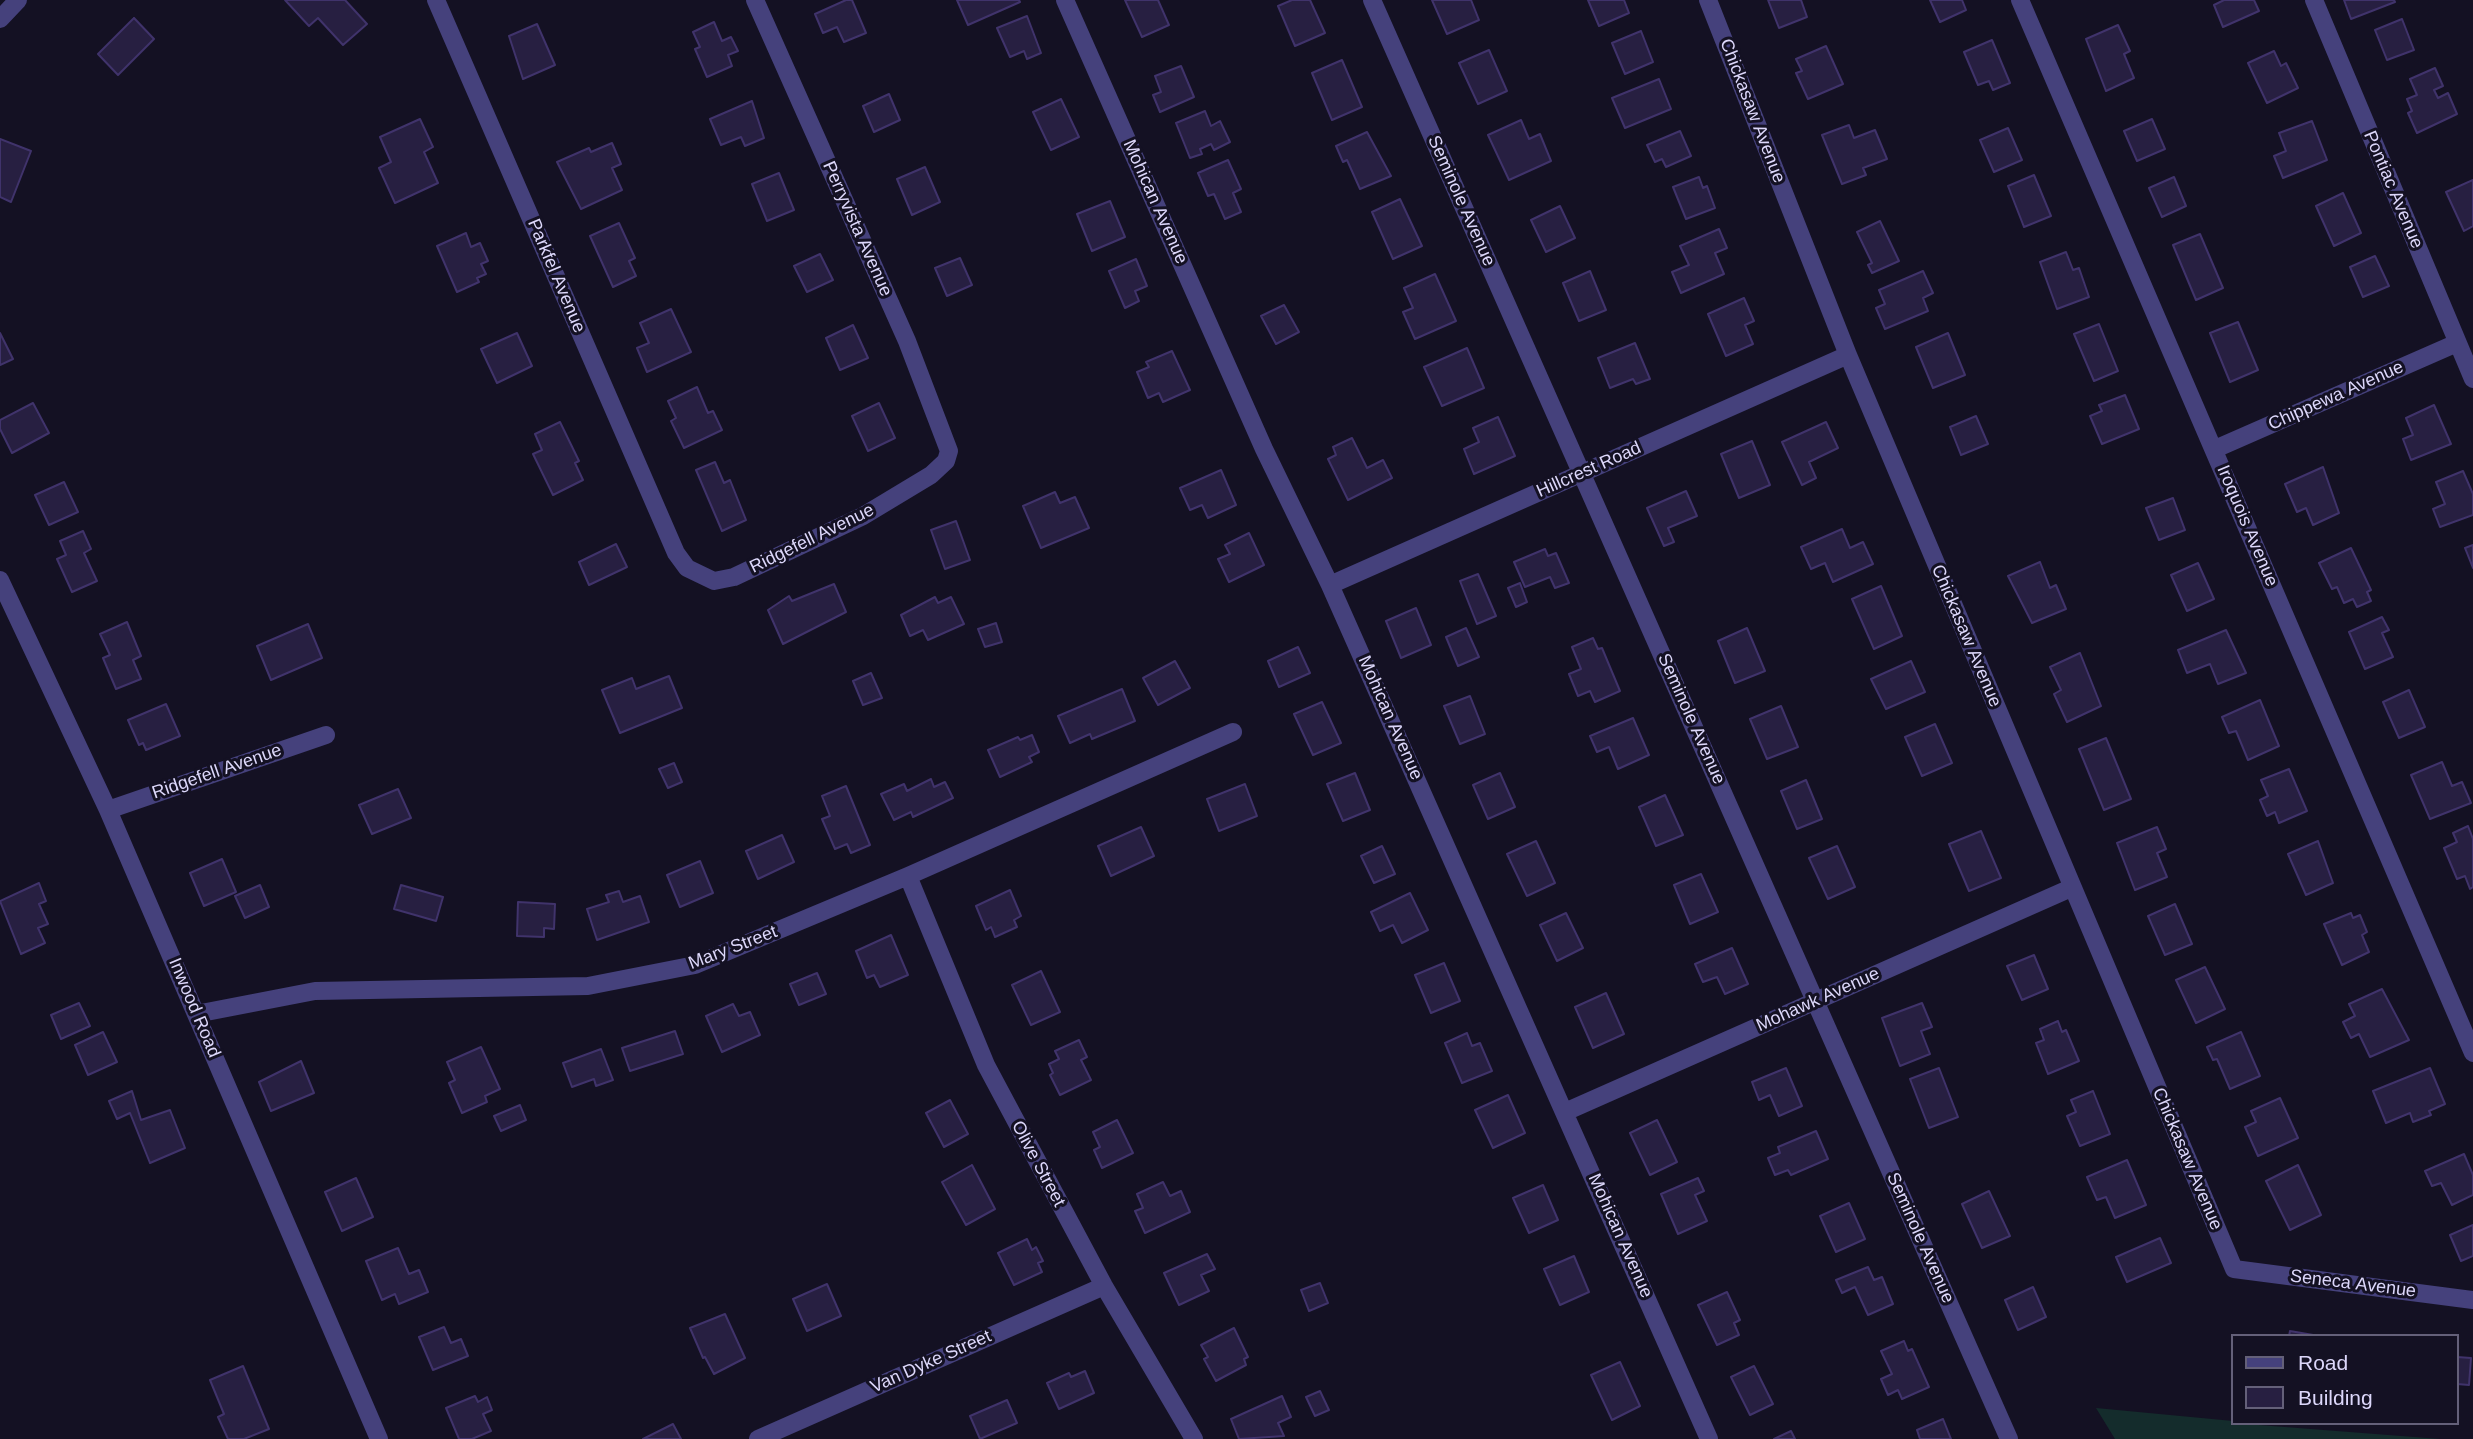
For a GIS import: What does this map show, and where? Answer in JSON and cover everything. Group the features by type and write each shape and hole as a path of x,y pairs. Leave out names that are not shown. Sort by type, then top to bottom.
{"street":[{"path":"0,19 18,0"},
{"name":"Parkfel Avenue","path":"436,0 676,553"},
{"name":"Perryvista Avenue","path":"755,0 907,341 948,442 946,461"},
{"name":"Mohican Avenue","path":"1065,0 1264,449 1330,585 1566,1112 1709,1439"},
{"name":"Seminole Avenue","path":"1372,0 2010,1439"},
{"name":"Chickasaw Avenue","path":"1708,0 1848,355 2234,1269"},
{"name":"Iroquois Avenue","path":"2020,0 2473,1053"},
{"name":"Pontiac Avenue","path":"2314,0 2473,379"},
{"name":"Chippewa Avenue","path":"2214,449 2457,343"},
{"name":"Hillcrest Road","path":"1330,585 1848,355"},
{"name":"Ridgefell Avenue","path":"676,553 687,568 714,581 734,577 863,516 921,482 946,461"},
{"name":"Inwood Road","path":"0,580 108,810 379,1439"},
{"name":"Mary Street","path":"196,1014 315,991 588,986 695,965 908,876 1233,732"},
{"name":"Ridgefell Avenue","path":"108,810 326,735"},
{"name":"Olive Street","path":"908,876 986,1065 1104,1286 1194,1439"},
{"name":"Mohawk Avenue","path":"1566,1112 2071,888"},
{"name":"Seneca Avenue","path":"2234,1269 2473,1300"},
{"name":"Van Dyke Street","path":"758,1439 1104,1286"}],"green space":[{"path":"2096,1408 2232,1421 2232,1425 2440,1439 2115,1439"}],"building":[{"path":"285,0 345,0 367,24 343,45 318,18 309,26"},
{"path":"846,0 852,0 866,33 844,42 837,27 823,33 815,14"},
{"path":"957,0 1019,0 1020,2 968,25"},
{"path":"1125,0 1158,0 1169,25 1142,37"},
{"path":"1292,0 1310,0 1325,33 1295,46 1278,6"},
{"path":"1432,0 1471,0 1479,20 1447,34"},
{"path":"1588,0 1624,0 1629,13 1599,26"},
{"path":"1768,0 1801,0 1807,17 1779,28"},
{"path":"1930,0 1962,0 1966,10 1940,22"},
{"path":"2224,0 2254,0 2259,11 2223,27 2214,5"},
{"path":"2344,0 2394,0 2395,2 2351,19"},
{"path":"1027,16 1041,53 1027,59 1024,51 1010,57 997,28"},
{"path":"134,18 154,39 118,75 98,54"},
{"path":"2402,19 2414,50 2387,60 2375,30"},
{"path":"714,22 722,41 731,37 738,51 728,55 732,66 707,77 695,49 700,47 693,32"},
{"path":"537,24 555,65 523,79 509,36"},
{"path":"2118,25 2130,51 2124,54 2134,78 2106,91 2086,39"},
{"path":"1641,31 1653,62 1625,74 1612,43"},
{"path":"1992,40 2010,83 1993,90 1989,81 1978,85 1964,52"},
{"path":"1826,46 1843,84 1808,99 1796,73 1802,71 1796,59"},
{"path":"1489,50 1507,91 1478,104 1459,63"},
{"path":"2274,51 2281,66 2286,63 2298,88 2267,103 2248,63"},
{"path":"1342,60 1362,107 1332,120 1312,73"},
{"path":"1181,66 1194,97 1160,112 1153,95 1161,92 1155,76"},
{"path":"2435,68 2443,86 2434,90 2438,98 2448,93 2457,114 2417,133 2408,113 2412,111 2407,99 2417,95 2410,79"},
{"path":"1659,79 1671,109 1625,128 1612,98"},
{"path":"889,94 900,120 874,132 863,106"},
{"path":"1061,99 1079,137 1051,150 1033,112"},
{"path":"752,101 764,138 745,146 741,137 721,145 710,119"},
{"path":"1205,111 1211,126 1220,121 1230,142 1214,150 1211,144 1200,149 1202,154 1190,158 1176,123"},
{"path":"420,119 433,147 424,152 438,183 395,203 379,168 391,162 380,137"},
{"path":"2152,119 2165,149 2137,161 2124,131"},
{"path":"1521,120 1529,139 1540,134 1551,161 1509,180 1488,135"},
{"path":"2312,121 2327,160 2283,178 2274,156 2286,151 2279,133"},
{"path":"1849,125 1854,138 1875,130 1887,159 1863,168 1866,175 1842,184 1822,135"},
{"path":"2008,128 2022,160 1994,172 1980,140"},
{"path":"1680,131 1691,156 1666,167 1662,159 1655,162 1647,145"},
{"path":"1367,132 1391,176 1360,189 1347,160 1343,162 1336,146"},
{"path":"0,139 31,151 11,202 0,197"},
{"path":"612,143 621,164 612,168 622,190 581,209 557,162 589,148 591,152"},
{"path":"1228,160 1241,189 1233,193 1241,212 1225,219 1214,194 1208,196 1198,173"},
{"path":"925,167 940,202 912,215 897,179"},
{"path":"779,173 794,210 767,221 752,184"},
{"path":"2034,175 2051,216 2024,227 2008,186"},
{"path":"1699,177 1703,188 1707,186 1715,208 1686,219 1673,187"},
{"path":"2174,177 2186,206 2162,217 2149,188"},
{"path":"2473,180 2473,226 2464,231 2446,192"},
{"path":"2343,193 2361,233 2334,246 2316,206"},
{"path":"1400,199 1422,246 1393,259 1372,212"},
{"path":"1110,201 1125,237 1092,251 1077,214"},
{"path":"1560,206 1575,238 1546,252 1531,220"},
{"path":"1880,221 1899,261 1872,273 1868,265 1872,263 1857,232"},
{"path":"619,223 635,258 629,261 636,276 613,287 590,236"},
{"path":"1719,229 1727,248 1715,253 1724,274 1681,293 1672,272 1689,265 1680,246"},
{"path":"466,233 471,247 480,243 488,261 481,264 486,274 477,278 479,282 457,292 437,246"},
{"path":"2200,234 2223,288 2196,300 2173,245"},
{"path":"2066,252 2073,270 2079,268 2089,297 2057,309 2040,262"},
{"path":"820,254 833,280 807,292 794,266"},
{"path":"2375,256 2389,286 2363,297 2350,267"},
{"path":"960,258 972,285 947,296 935,268"},
{"path":"1136,259 1147,286 1135,291 1139,301 1125,308 1109,271"},
{"path":"1590,271 1606,310 1579,321 1563,283"},
{"path":"1923,271 1933,293 1923,298 1928,311 1885,329 1876,308 1885,304 1879,290"},
{"path":"1435,274 1456,321 1415,339 1403,312 1413,308 1404,288"},
{"path":"1744,298 1754,321 1745,325 1753,344 1726,356 1708,314"},
{"path":"1284,305 1299,332 1276,344 1261,316"},
{"path":"671,309 691,352 647,372 637,348 649,343 640,323"},
{"path":"2238,322 2258,370 2230,382 2210,333"},
{"path":"2099,324 2118,371 2094,381 2074,334"},
{"path":"853,325 868,358 840,370 826,338"},
{"path":"0,333 13,359 0,365"},
{"path":"517,333 532,366 497,383 481,349"},
{"path":"1948,333 1965,375 1933,388 1916,347"},
{"path":"1635,343 1650,379 1636,384 1633,379 1610,388 1598,358"},
{"path":"1467,348 1484,388 1442,406 1424,367"},
{"path":"1172,351 1190,390 1163,402 1159,393 1148,398 1137,372 1149,367 1146,362"},
{"path":"697,387 708,413 713,411 722,430 684,448 671,421 676,418 668,401"},
{"path":"2125,395 2139,429 2102,444 2090,416 2102,411 2099,405"},
{"path":"33,403 49,433 12,453 0,429 0,420"},
{"path":"879,403 895,438 868,451 852,416"},
{"path":"2434,405 2451,444 2411,460 2403,439 2413,435 2406,418"},
{"path":"1976,416 1988,444 1961,455 1950,427"},
{"path":"1498,417 1515,456 1474,474 1464,449 1479,442 1473,428"},
{"path":"560,422 579,461 575,463 583,480 553,495 533,454 542,450 535,434"},
{"path":"1826,422 1838,448 1809,462 1816,478 1802,485 1782,442"},
{"path":"1352,438 1367,468 1383,460 1392,478 1348,500 1328,459 1336,455 1333,447"},
{"path":"1752,441 1770,485 1739,498 1721,454"},
{"path":"715,462 724,483 730,480 746,520 722,531 696,470"},
{"path":"2323,467 2339,513 2313,525 2306,508 2297,512 2285,484"},
{"path":"1221,470 1236,505 1208,518 1202,505 1190,510 1180,488"},
{"path":"2463,471 2473,494 2473,515 2440,527 2433,509 2445,504 2436,482"},
{"path":"64,482 78,512 49,525 35,495"},
{"path":"1686,491 1697,516 1668,528 1674,542 1664,546 1647,508"},
{"path":"1055,492 1060,503 1075,497 1089,528 1041,548 1023,506"},
{"path":"2173,498 2185,530 2159,540 2146,508"},
{"path":"956,521 970,560 945,569 931,530"},
{"path":"1842,529 1850,548 1863,542 1873,564 1833,582 1825,563 1811,569 1801,547"},
{"path":"83,531 91,549 84,553 97,581 72,592 57,559 66,555 60,541"},
{"path":"1249,533 1264,565 1229,582 1218,559 1230,554 1225,545"},
{"path":"616,544 627,567 589,585 579,562"},
{"path":"2473,545 2473,568 2465,548"},
{"path":"2351,548 2371,590 2367,592 2371,601 2357,607 2353,599 2344,603 2337,587 2332,589 2319,563"},
{"path":"1545,549 1548,556 1556,553 1569,583 1555,588 1550,577 1525,587 1514,562"},
{"path":"2040,562 2050,588 2056,585 2066,609 2032,623 2008,576"},
{"path":"2198,563 2214,599 2187,611 2171,575"},
{"path":"1478,574 1496,616 1477,624 1460,581"},
{"path":"1520,583 1527,602 1516,607 1508,588"},
{"path":"834,584 846,612 783,644 768,610 789,596 792,601"},
{"path":"1881,586 1902,636 1874,649 1852,599"},
{"path":"935,597 938,603 951,597 964,624 928,640 923,630 910,636 901,615"},
{"path":"1416,608 1431,645 1401,658 1386,621"},
{"path":"2382,617 2389,630 2382,633 2393,657 2365,669 2349,632"},
{"path":"127,622 141,656 133,660 141,679 116,689 103,658 110,655 100,634"},
{"path":"996,623 1002,642 985,647 978,629"},
{"path":"308,624 322,658 271,680 257,646"},
{"path":"1466,628 1479,657 1458,666 1446,637"},
{"path":"1747,628 1765,671 1735,683 1718,641"},
{"path":"2226,630 2246,673 2218,684 2210,664 2187,673 2178,650"},
{"path":"1593,638 1598,649 1602,648 1620,691 1595,702 1590,691 1578,696 1569,674 1581,669 1572,647"},
{"path":"1298,647 1310,673 1279,687 1268,661"},
{"path":"2080,653 2101,706 2067,722 2054,694 2061,690 2050,667"},
{"path":"1175,661 1190,688 1158,705 1143,678"},
{"path":"1911,661 1925,692 1886,709 1871,679"},
{"path":"871,673 882,698 863,705 853,681"},
{"path":"669,676 682,708 620,733 602,690 632,678 636,689"},
{"path":"1122,689 1135,721 1092,739 1090,734 1070,743 1058,716"},
{"path":"2409,690 2425,727 2399,738 2383,702"},
{"path":"1470,696 1485,734 1460,744 1444,706"},
{"path":"2260,700 2279,746 2248,760 2236,731 2229,733 2222,717"},
{"path":"1322,702 1341,743 1313,755 1294,714"},
{"path":"166,704 180,736 146,750 143,743 139,745 128,720"},
{"path":"1781,706 1798,747 1767,759 1750,719"},
{"path":"1633,718 1649,755 1618,769 1609,747 1597,752 1590,736"},
{"path":"1935,724 1952,763 1922,776 1905,737"},
{"path":"1032,735 1039,752 1029,757 1032,762 1000,777 988,750 1018,737 1020,740"},
{"path":"2106,738 2131,799 2104,810 2079,749"},
{"path":"2442,762 2452,786 2462,782 2471,803 2430,819 2411,775"},
{"path":"674,763 682,782 668,788 659,769"},
{"path":"2289,769 2307,811 2279,823 2275,812 2267,816 2260,800 2268,796 2261,780"},
{"path":"1355,773 1370,810 1343,821 1327,784"},
{"path":"1500,773 1515,807 1488,819 1473,785"},
{"path":"931,779 934,787 945,782 953,798 913,817 911,812 894,820 881,794 904,784 907,791"},
{"path":"1806,780 1822,819 1797,829 1781,791"},
{"path":"1245,784 1257,816 1219,831 1207,799"},
{"path":"846,786 870,845 851,853 847,844 835,849 822,819 830,816 822,796"},
{"path":"398,789 411,818 372,834 359,805"},
{"path":"1665,795 1683,835 1656,846 1639,807"},
{"path":"2468,826 2473,839 2473,887 2470,889 2465,876 2457,879 2444,848 2457,842 2453,833"},
{"path":"1141,827 1154,856 1111,876 1098,846"},
{"path":"2157,827 2166,849 2157,853 2167,877 2135,890 2117,843"},
{"path":"1981,831 2001,878 1969,891 1949,844"},
{"path":"782,835 794,862 758,879 746,851"},
{"path":"1536,841 1555,883 1527,896 1507,854"},
{"path":"2318,841 2333,883 2306,895 2288,854"},
{"path":"1382,846 1395,874 1374,883 1361,856"},
{"path":"1837,846 1855,887 1828,899 1809,858"},
{"path":"222,859 236,892 204,906 190,873"},
{"path":"700,861 713,893 680,907 667,875"},
{"path":"1701,874 1718,912 1690,924 1674,885"},
{"path":"39,883 46,901 39,904 48,924 38,928 45,943 21,954 0,901"},
{"path":"260,885 269,907 245,918 235,896"},
{"path":"401,885 443,897 436,921 394,909"},
{"path":"1010,890 1021,916 1014,920 1017,927 995,937 991,927 986,930 976,906"},
{"path":"619,891 623,902 640,896 649,922 597,940 587,909 609,902 606,895"},
{"path":"1410,893 1428,930 1402,943 1393,925 1380,931 1371,912"},
{"path":"518,902 555,904 554,929 544,928 544,937 517,936"},
{"path":"2175,904 2192,944 2165,955 2148,916"},
{"path":"1566,913 1583,948 1557,961 1540,925"},
{"path":"2351,913 2353,918 2360,915 2367,932 2362,935 2369,952 2342,965 2324,924"},
{"path":"891,935 908,975 880,987 874,975 867,978 856,951"},
{"path":"1732,948 1748,984 1725,994 1717,977 1703,982 1695,964"},
{"path":"2034,955 2048,989 2022,1000 2007,966"},
{"path":"1444,963 1460,1001 1431,1013 1415,975"},
{"path":"2205,967 2225,1009 2196,1023 2176,980"},
{"path":"1041,971 1060,1012 1031,1025 1012,985"},
{"path":"817,973 826,994 799,1005 790,984"},
{"path":"2382,989 2409,1040 2370,1057 2359,1034 2351,1038 2343,1022 2355,1016 2349,1004"},
{"path":"1606,993 1624,1034 1593,1048 1575,1007"},
{"path":"79,1003 90,1026 61,1039 51,1015"},
{"path":"1922,1003 1932,1027 1921,1031 1930,1054 1900,1066 1882,1018"},
{"path":"733,1004 739,1016 750,1012 760,1035 722,1052 706,1016"},
{"path":"2058,1021 2062,1032 2066,1030 2079,1061 2048,1074 2036,1043 2044,1040 2040,1029"},
{"path":"675,1031 683,1054 630,1071 622,1048"},
{"path":"103,1032 117,1062 88,1075 75,1045"},
{"path":"2241,1032 2260,1076 2230,1089 2217,1059 2213,1060 2207,1047"},
{"path":"1467,1033 1472,1046 1480,1043 1492,1071 1462,1083 1445,1043"},
{"path":"1079,1040 1087,1057 1081,1060 1091,1080 1060,1095 1050,1075 1053,1073 1049,1064 1059,1059 1055,1051"},
{"path":"481,1047 500,1089 485,1096 487,1102 462,1113 449,1083 455,1080 447,1062"},
{"path":"601,1049 613,1080 596,1086 594,1079 572,1087 563,1063"},
{"path":"301,1061 314,1093 271,1111 259,1082"},
{"path":"1786,1068 1802,1106 1779,1116 1770,1095 1759,1100 1752,1082"},
{"path":"1939,1068 1958,1117 1929,1128 1910,1079"},
{"path":"2430,1068 2445,1104 2429,1111 2431,1115 2413,1122 2410,1113 2386,1123 2373,1091"},
{"path":"132,1091 141,1120 170,1110 185,1148 150,1163 130,1113 117,1119 109,1101"},
{"path":"2093,1091 2110,1134 2080,1146 2067,1116 2076,1112 2071,1100"},
{"path":"1508,1095 1525,1133 1493,1148 1475,1110"},
{"path":"2280,1098 2298,1138 2258,1156 2245,1127 2256,1122 2251,1111"},
{"path":"950,1100 968,1134 944,1147 926,1113"},
{"path":"520,1105 526,1120 501,1131 494,1116"},
{"path":"1117,1120 1133,1153 1102,1168 1094,1150 1100,1147 1093,1132"},
{"path":"1657,1120 1677,1162 1650,1175 1630,1133"},
{"path":"1816,1131 1828,1159 1791,1175 1788,1170 1775,1175 1768,1158 1780,1153 1778,1147"},
{"path":"2464,1154 2473,1175 2473,1195 2452,1205 2441,1183 2432,1186 2425,1171"},
{"path":"2127,1160 2146,1205 2115,1218 2106,1197 2097,1200 2087,1177"},
{"path":"972,1165 995,1209 966,1225 942,1182"},
{"path":"2298,1165 2321,1215 2290,1230 2266,1181"},
{"path":"356,1178 373,1217 342,1231 325,1192"},
{"path":"1698,1178 1704,1191 1695,1195 1707,1221 1678,1234 1661,1194"},
{"path":"1163,1182 1170,1196 1181,1191 1190,1212 1145,1233 1135,1211 1143,1208 1137,1194"},
{"path":"1543,1185 1558,1220 1529,1233 1513,1198"},
{"path":"1989,1191 2010,1236 1982,1248 1962,1204"},
{"path":"1849,1203 1865,1239 1836,1252 1820,1216"},
{"path":"2473,1225 2473,1256 2461,1261 2450,1235"},
{"path":"2160,1238 2171,1263 2127,1282 2116,1257"},
{"path":"1027,1239 1032,1250 1036,1247 1043,1261 1038,1263 1042,1272 1014,1285 998,1253"},
{"path":"398,1248 409,1274 419,1270 428,1292 399,1304 395,1294 382,1300 366,1261"},
{"path":"1207,1254 1215,1269 1201,1275 1209,1291 1179,1305 1164,1273"},
{"path":"1574,1256 1589,1292 1560,1305 1544,1269"},
{"path":"1868,1267 1874,1280 1882,1277 1893,1304 1868,1315 1855,1287 1842,1293 1836,1280"},
{"path":"1320,1283 1328,1303 1309,1311 1301,1290"},
{"path":"827,1284 841,1316 807,1331 793,1299"},
{"path":"2033,1287 2046,1317 2018,1330 2005,1300"},
{"path":"1727,1292 1740,1320 1734,1323 1739,1335 1717,1345 1698,1305"},
{"path":"725,1314 745,1358 714,1374 705,1357 703,1358 690,1328"},
{"path":"444,1327 451,1343 461,1339 468,1356 433,1370 419,1337"},
{"path":"1234,1328 1248,1357 1244,1359 1246,1365 1216,1381 1204,1359 1208,1357 1201,1345"},
{"path":"1904,1341 1908,1351 1912,1349 1929,1387 1902,1399 1898,1390 1888,1395 1881,1379 1892,1374 1881,1351"},
{"path":"2459,1357 2471,1358 2469,1385 2459,1384"},
{"path":"1620,1362 1640,1406 1612,1420 1591,1375"},
{"path":"243,1366 269,1429 244,1439 228,1439 218,1417 224,1414 210,1380"},
{"path":"1754,1366 1773,1404 1750,1415 1731,1377"},
{"path":"1085,1371 1094,1393 1059,1409 1047,1383 1069,1373 1071,1377"},
{"path":"1320,1391 1329,1410 1315,1416 1306,1397"},
{"path":"475,1396 478,1402 487,1397 492,1410 483,1414 491,1431 472,1439 459,1439 446,1408"},
{"path":"1282,1396 1291,1417 1278,1423 1284,1436 1239,1439 1231,1419"},
{"path":"1007,1400 1017,1423 980,1439 970,1416"},
{"path":"1943,1419 1951,1439 1920,1439 1917,1430"},
{"path":"673,1424 681,1439 643,1439"},
{"path":"1791,1431 1795,1439 1774,1439"}]}
